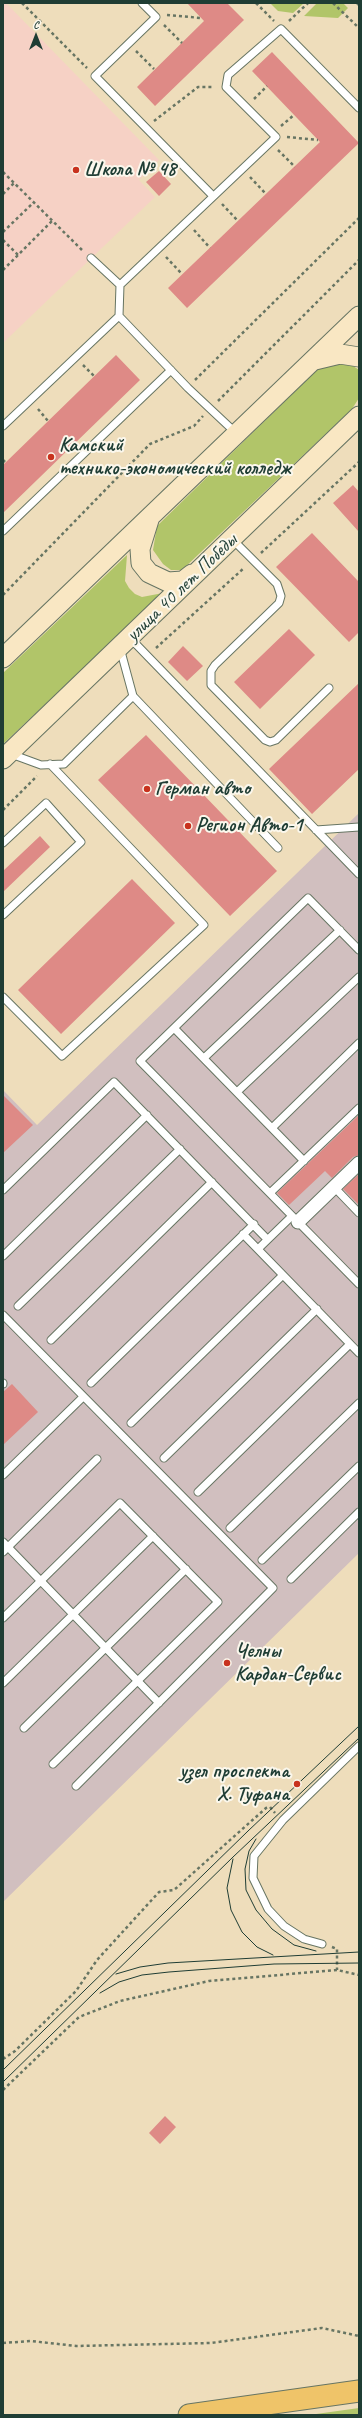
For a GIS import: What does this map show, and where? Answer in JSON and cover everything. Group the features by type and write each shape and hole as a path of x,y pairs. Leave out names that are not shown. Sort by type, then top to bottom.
{"main road":[{"path":"189,2415 359,2392"}],"street":[{"path":"3,658 315,360 359,316"},
{"path":"315,360 340,354 359,357"},
{"name":"улица 40 лет Победы","path":"6,756 359,416"},
{"path":"150,517 140,548 141,563 149,574 168,582 183,581 206,565"},
{"path":"295,1219 334,1188 359,1163"}],"lane":[{"path":"142,3 154,16 95,76 213,196"},
{"path":"3,426 119,316 120,285 273,137 226,87 228,75 281,29 359,108"},
{"path":"91,258 120,285"},
{"path":"119,316 188,388 237,434"},
{"path":"3,531 171,370"},
{"path":"232,539 277,584 281,596 279,603 215,665 211,671 211,685 265,740 270,742 276,740 329,688"},
{"path":"125,643 147,656 359,874"},
{"path":"125,643 133,696 278,848"},
{"path":"6,756 41,765 64,764 133,696"},
{"path":"3,997 62,1056 204,925 50,764"},
{"path":"3,843 46,803 82,842 3,915"},
{"path":"316,830 359,827"},
{"path":"359,950 308,898 140,1061 359,1284"},
{"path":"204,1058 340,930"},
{"path":"237,1092 359,977"},
{"path":"174,1028 304,1161"},
{"path":"272,1128 359,1043"},
{"path":"3,1190 114,1082 268,1239"},
{"path":"270,1193 359,1108"},
{"path":"3,1256 147,1115"},
{"path":"18,1306 180,1149"},
{"path":"50,1340 212,1182"},
{"path":"334,1188 359,1213"},
{"path":"258,1249 268,1239 295,1219"},
{"path":"91,1383 254,1224"},
{"path":"243,1234 359,1353"},
{"path":"131,1423 283,1275"},
{"path":"164,1458 316,1309"},
{"path":"3,1315 273,1588 76,1786"},
{"path":"198,1492 350,1344"},
{"path":"3,1475 83,1397"},
{"path":"230,1528 359,1403"},
{"path":"97,1459 5,1547 73,1614 159,1703"},
{"path":"262,1560 359,1466"},
{"path":"3,1618 120,1503 218,1602 53,1764"},
{"path":"291,1578 359,1512"},
{"path":"3,1683 153,1536"},
{"path":"24,1728 186,1569"},
{"path":"322,1944 304,1939 284,1926 268,1909 253,1878 254,1856 283,1820 359,1746"}],"path":[{"path":"22,3 95,76"},
{"path":"256,3 281,29 308,3"},
{"path":"334,3 359,28"},
{"path":"154,16 201,18"},
{"path":"154,16 182,43"},
{"path":"128,44 154,69"},
{"path":"245,108 267,86"},
{"path":"146,128 198,88 226,87"},
{"path":"273,137 294,115"},
{"path":"273,137 318,140"},
{"path":"273,137 295,167"},
{"path":"242,168 266,194"},
{"path":"4,173 91,258"},
{"path":"3,194 14,183"},
{"path":"213,196 238,221"},
{"path":"3,232 33,203"},
{"path":"188,388 359,218"},
{"path":"3,270 52,221"},
{"path":"186,221 210,248"},
{"path":"3,240 18,255"},
{"path":"157,249 182,274"},
{"path":"3,595 150,444 194,426 359,260"},
{"path":"147,656 359,462"},
{"path":"3,810 50,764"},
{"path":"3,2059 15,2051 76,1991 97,1960 159,1892 174,1890 266,1808"},
{"path":"322,1944 337,1949 337,1970"},
{"path":"3,2090 79,2017 120,2001 208,1981 337,1970 359,1975"},
{"path":"3,2343 31,2341 76,2346 211,2343 322,2328 359,2336"}],"shaded area":[{"name":"Школа № 48","path":"3,3 6,3 159,160 139,180 155,197 3,343"},
{"path":"359,813 359,1553 3,1902 3,1090 37,1125"}],"green space":[{"path":"270,3 304,3 293,13 278,11"},
{"path":"317,3 343,3 348,8 338,18 304,16"},
{"path":"331,363 349,363 359,370 359,398 352,409 182,570 171,570 163,564 153,550 157,526 319,368"},
{"path":"127,555 125,581 129,588 135,594 142,597 163,593 3,744 3,673"},
{"path":"359,2408 359,2415 309,2415"}],"building":[{"path":"187,3 227,3 244,20 155,106 137,87 204,21"},
{"path":"272,52 359,143 187,308 168,288 320,142 252,71"},
{"path":"159,171 171,184 159,196 146,182"},
{"path":"116,355 140,380 3,513 3,465"},
{"path":"353,485 359,492 359,532 333,503"},
{"path":"312,533 359,582 359,632 349,642 276,567"},
{"path":"289,629 315,655 260,709 234,682"},
{"path":"183,646 203,666 187,681 168,662"},
{"path":"359,683 359,769 312,814 269,769"},
{"name":"Регион Авто-1","path":"146,735 277,871 230,916 98,780"},
{"path":"40,836 50,847 3,892 3,871"},
{"path":"132,879 175,923 61,1034 18,990"},
{"path":"3,1095 33,1125 3,1153"},
{"path":"359,1115 359,1155 353,1157 332,1178 325,1171 289,1205 277,1193"},
{"path":"359,1174 359,1205 343,1189"},
{"path":"12,1384 38,1412 3,1445 3,1392"},
{"path":"165,2116 176,2127 160,2144 149,2133"}],"tram line":[{"path":"3,2070 248,1831 359,1726"},
{"path":"3,2082 233,1857 359,1738"},
{"path":"256,1839 249,1851 245,1869 246,1890 256,1910 272,1929 294,1945 316,1951"},
{"path":"233,1859 227,1888 231,1910 242,1932 257,1947 273,1955"},
{"path":"116,1974 140,1967 168,1963 359,1952"},
{"path":"100,1993 119,1982 142,1975 274,1964 359,1963"}],"place":[{"name":"Школа № 48","path":"76,170"},
{"name":"Камский технико-экономический колледж","path":"51,457"},
{"name":"Герман авто","path":"147,789"},
{"name":"Регион Авто-1","path":"188,826"},
{"name":"Челны Кардан-Сервис","path":"227,1663"},
{"name":"узел проспекта Х. Туфана","path":"297,1784"}]}
